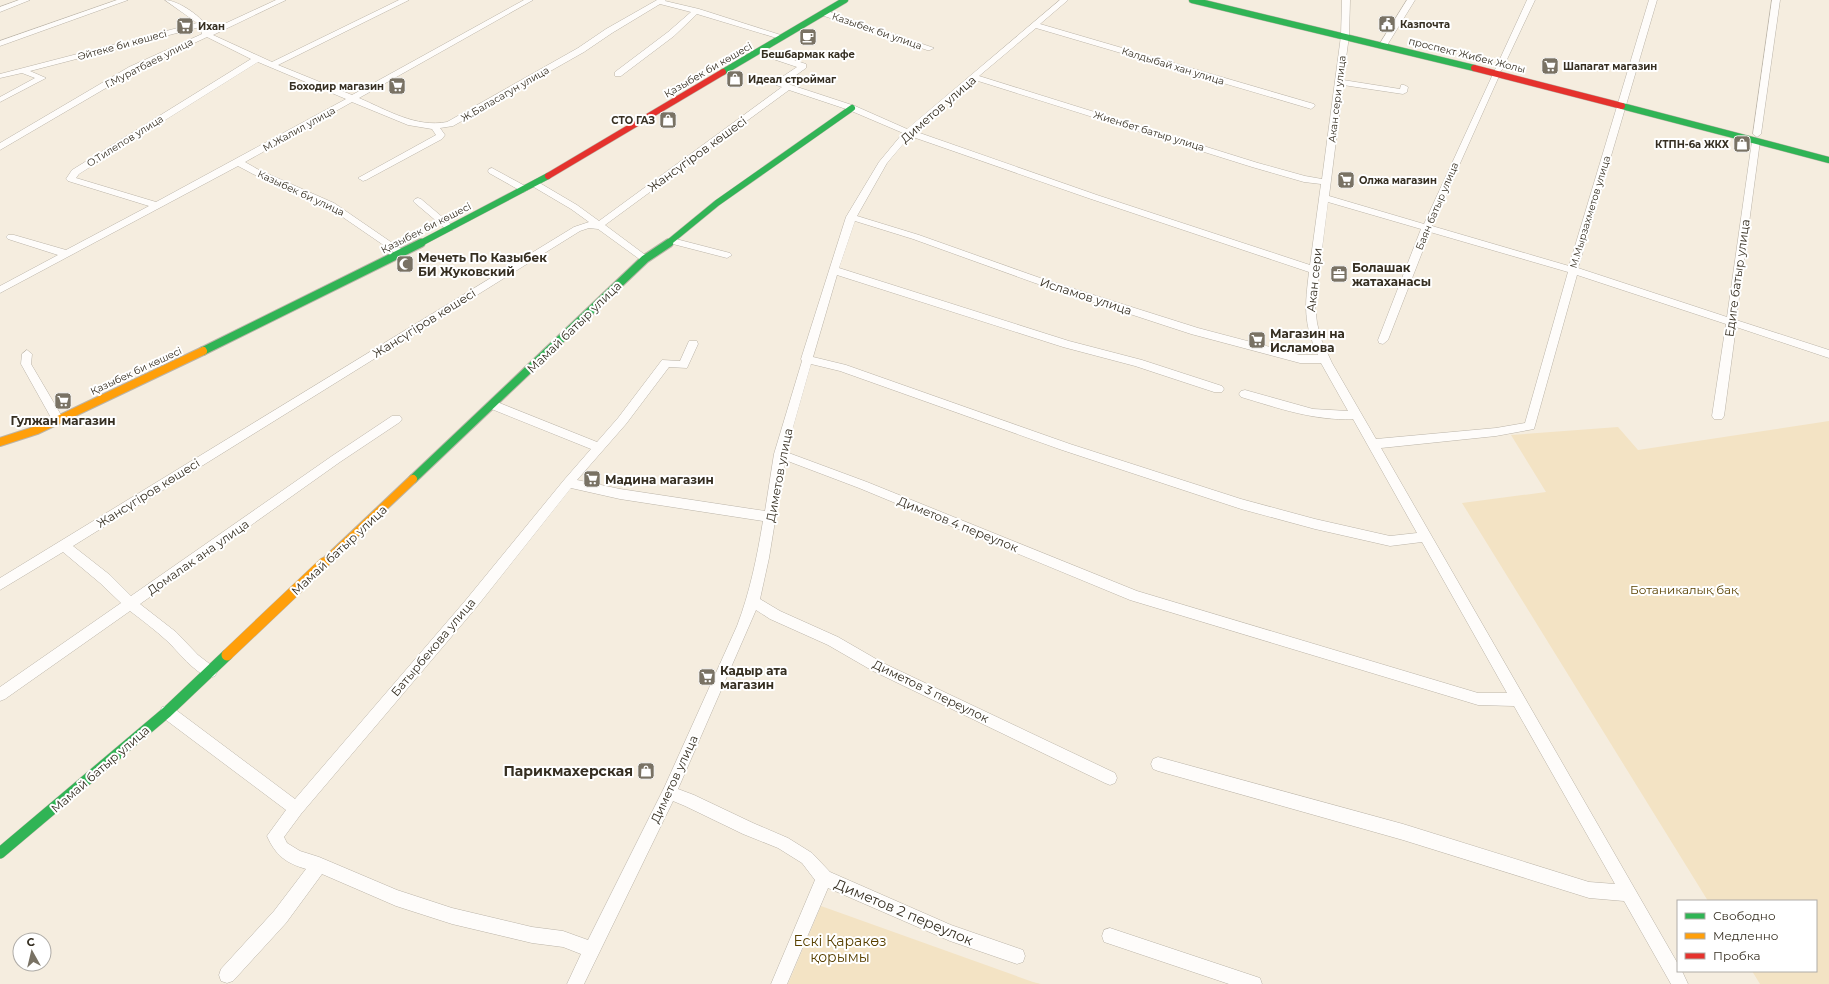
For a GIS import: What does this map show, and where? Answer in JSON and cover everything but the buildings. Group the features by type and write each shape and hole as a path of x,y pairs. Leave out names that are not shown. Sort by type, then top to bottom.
{"street":[{"path":"0,10 26,0"},
{"path":"0,44 124,0"},
{"path":"169,0 203,24 206,34 257,59 352,99 425,127 435,127 442,135 363,178"},
{"name":"Г.Муратбаев улица","path":"0,147 132,69 282,0"},
{"path":"272,65 406,0"},
{"name":"М.Жалил улица","path":"0,290 238,162 529,0"},
{"name":"Қазыбек би көшесі","path":"0,442 37,430 168,369 401,253 535,184 761,52 845,0"},
{"name":"Диметов улица","path":"575,984 669,794 744,626 753,601 770,517 780,454 806,359 851,217 883,162 908,132 1064,0"},
{"name":"проспект Жибек Жолы","path":"1192,0 1383,44 1624,103 1756,138 1829,160"},
{"name":"проспект Жибек Жолы","path":"1204,0 1345,35"},
{"name":"Акан сери улица","path":"1324,198 1345,35 1344,0"},
{"path":"1383,44 1412,0"},
{"name":"Баян батыр улица","path":"1383,340 1427,227 1531,0"},
{"name":"М.Мырзахметов улица","path":"1373,444 1496,432 1530,426 1573,270 1624,103 1653,0"},
{"name":"Едиге батыр улица","path":"1718,416 1776,0"},
{"name":"Ж.Баласагун улица","path":"435,127 450,124 581,50 609,31 660,1 696,11"},
{"path":"618,74 670,34 696,11 783,37"},
{"name":"Казыбек би улица","path":"824,13 930,48"},
{"name":"Әйтеке би көшесі","path":"0,76 203,24"},
{"name":"Калдыбай хан улица","path":"1035,24 1311,106"},
{"path":"761,52 803,66 779,84 852,108 908,132 1094,197 1314,270"},
{"name":"О.Тилепов улица","path":"156,205 71,179 74,172 257,59"},
{"path":"0,100 42,78 24,71"},
{"name":"Жиенбет батыр улица","path":"974,77 1255,164 1304,178 1326,182"},
{"path":"1339,82 1403,92 1404,87"},
{"name":"Жансүгіров көшесі","path":"0,585 577,229 588,225 598,226 788,87"},
{"name":"Мамай батыр улица","path":"0,853 167,712 645,260 672,241 717,203 852,108"},
{"name":"проспект Жибек Жолы","path":"1756,138 1829,152"},
{"name":"Казыбек би улица","path":"238,162 256,172 331,204 401,253"},
{"path":"492,171 524,189"},
{"path":"535,184 574,207 645,260"},
{"path":"1324,198 1573,270 1829,354"},
{"name":"Акан сери","path":"1324,198 1310,305 1310,321 1315,338 1356,415 1680,984"},
{"path":"418,201 450,228"},
{"name":"Исламов улица","path":"851,217 869,221 916,237 1038,281 1195,331 1300,359 1325,359"},
{"path":"11,237 67,254"},
{"path":"672,241 727,255"},
{"path":"833,270 1067,344 1138,363 1218,389"},
{"name":"Батырбекова улица","path":"592,950 563,939 532,935 452,916 396,898 319,865 296,858 282,848 275,836 296,809 470,605 568,483 626,415 666,363 683,365 693,344"},
{"path":"27,354 26,364 58,420"},
{"path":"806,359 842,368 1066,447 1241,504 1315,524 1390,541 1426,537"},
{"path":"1245,394 1312,414 1337,417 1356,415"},
{"path":"493,405 598,447"},
{"name":"Домалак ана улица","path":"0,695 336,459 396,419"},
{"name":"Диметов 4 переулок","path":"780,454 902,501 1135,596 1478,699 1518,700"},
{"path":"568,483 620,494 770,517"},
{"path":"64,545 105,579 131,604 172,636 193,659 210,672"},
{"name":"Диметов 3 переулок","path":"753,601 775,615 833,642 878,667 1110,778"},
{"path":"167,712 296,809"},
{"path":"1158,764 1402,832 1589,890 1628,893"},
{"name":"Диметов 2 переулок","path":"669,794 689,800 748,829 783,843 807,858 824,878 950,934 1018,956"},
{"path":"226,975 280,917 319,865"},
{"path":"779,984 824,878"},
{"path":"1110,936 1254,984"}],"green space":[{"name":"Ботаникалық бақ","path":"1829,421 1829,984 1760,984 1753,972 1817,972 1817,900 1707,900 1462,503 1546,492 1511,435 1618,427 1638,450"},
{"name":"Ескі Қаракөз қорымы","path":"821,906 1033,982 1041,984 788,984"}],"traffic: fast":[{"path":"723,72 845,0"},
{"path":"1192,0 1474,68"},
{"path":"1622,106 1829,160"},
{"path":"413,479 645,259 666,245 717,203 852,108"},
{"path":"203,351 429,239 548,176"},
{"path":"0,853 167,712 227,655"}],"traffic: slow":[{"path":"0,442 37,430 203,351"},
{"path":"227,655 413,479"}],"traffic: jam":[{"path":"1474,68 1622,106"},
{"path":"548,176 723,72"}],"place":[{"name":"Казпочта","path":"1387,24"},
{"name":"Ихан","path":"185,26"},
{"name":"Бешбармак кафе","path":"808,37"},
{"name":"Шапагат магазин","path":"1550,66"},
{"name":"Идеал строймаг","path":"735,79"},
{"name":"Боходир магазин","path":"397,86"},
{"name":"СТО ГАЗ","path":"668,120"},
{"name":"КТПН-6а ЖКХ","path":"1742,144"},
{"name":"Олжа магазин","path":"1346,180"},
{"name":"Мечеть По Казыбек БИ Жуковский","path":"405,264"},
{"name":"Болашак жатаханасы","path":"1339,274"},
{"name":"Магазин на Исламова","path":"1257,340"},
{"name":"Гулжан магазин","path":"63,401"},
{"name":"Мадина магазин","path":"592,479"},
{"name":"Кадыр ата магазин","path":"707,677"},
{"name":"Парикмахерская","path":"646,771"}]}
